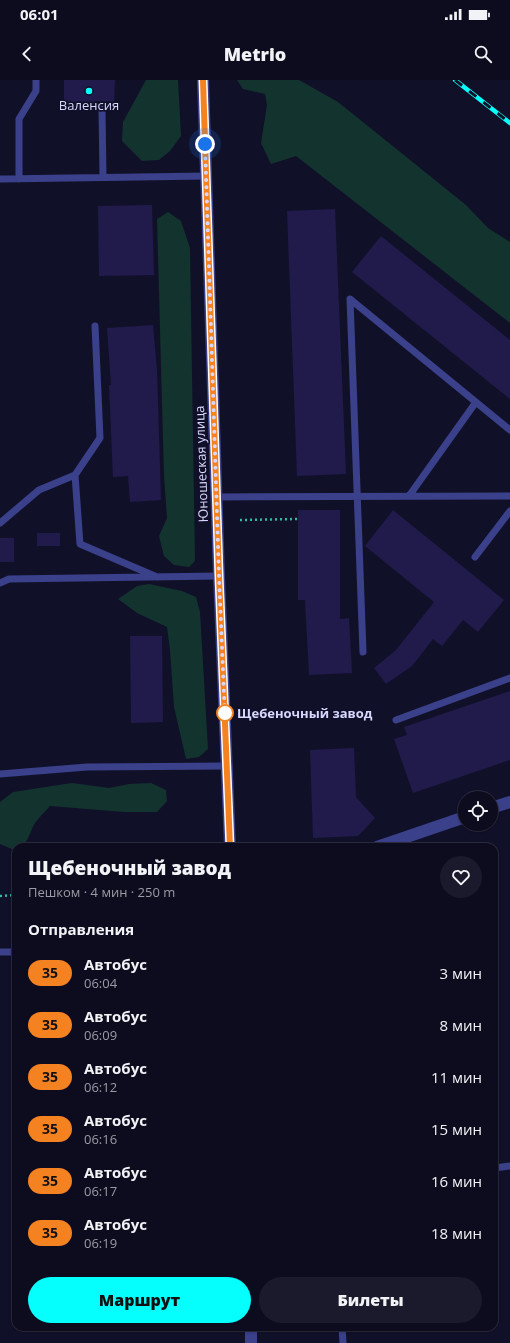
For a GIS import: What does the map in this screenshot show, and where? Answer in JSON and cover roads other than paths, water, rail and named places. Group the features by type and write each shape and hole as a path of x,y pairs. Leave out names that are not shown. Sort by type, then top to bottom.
{"street":[{"name":"Юношеская улица","path":"203,80 216,497 230,843"},
{"path":"498,806 510,802"},
{"path":"388,843 458,819"},
{"path":"251,1331 252,1343"}],"lane":[{"path":"19,178 19,119 36,91 36,80"},
{"path":"102,109 103,177"},
{"path":"0,179 207,176"},
{"path":"363,652 350,299 510,430"},
{"path":"0,523 39,490 75,475 100,438 95,326"},
{"path":"409,496 476,402"},
{"path":"75,475 80,544 157,577"},
{"path":"216,497 510,496"},
{"path":"475,557 510,511"},
{"path":"0,583 9,579 219,576"},
{"path":"396,720 510,678"},
{"path":"0,774 87,767 227,766"},
{"path":"0,952 12,952"},
{"path":"498,1168 510,1166"},
{"path":"342,1331 343,1343"}],"railway":[{"path":"455,80 510,123"}],"place":[{"name":"Валенсия","path":"89,91"},
{"name":"Щебеночный завод","path":"225,713"}]}
